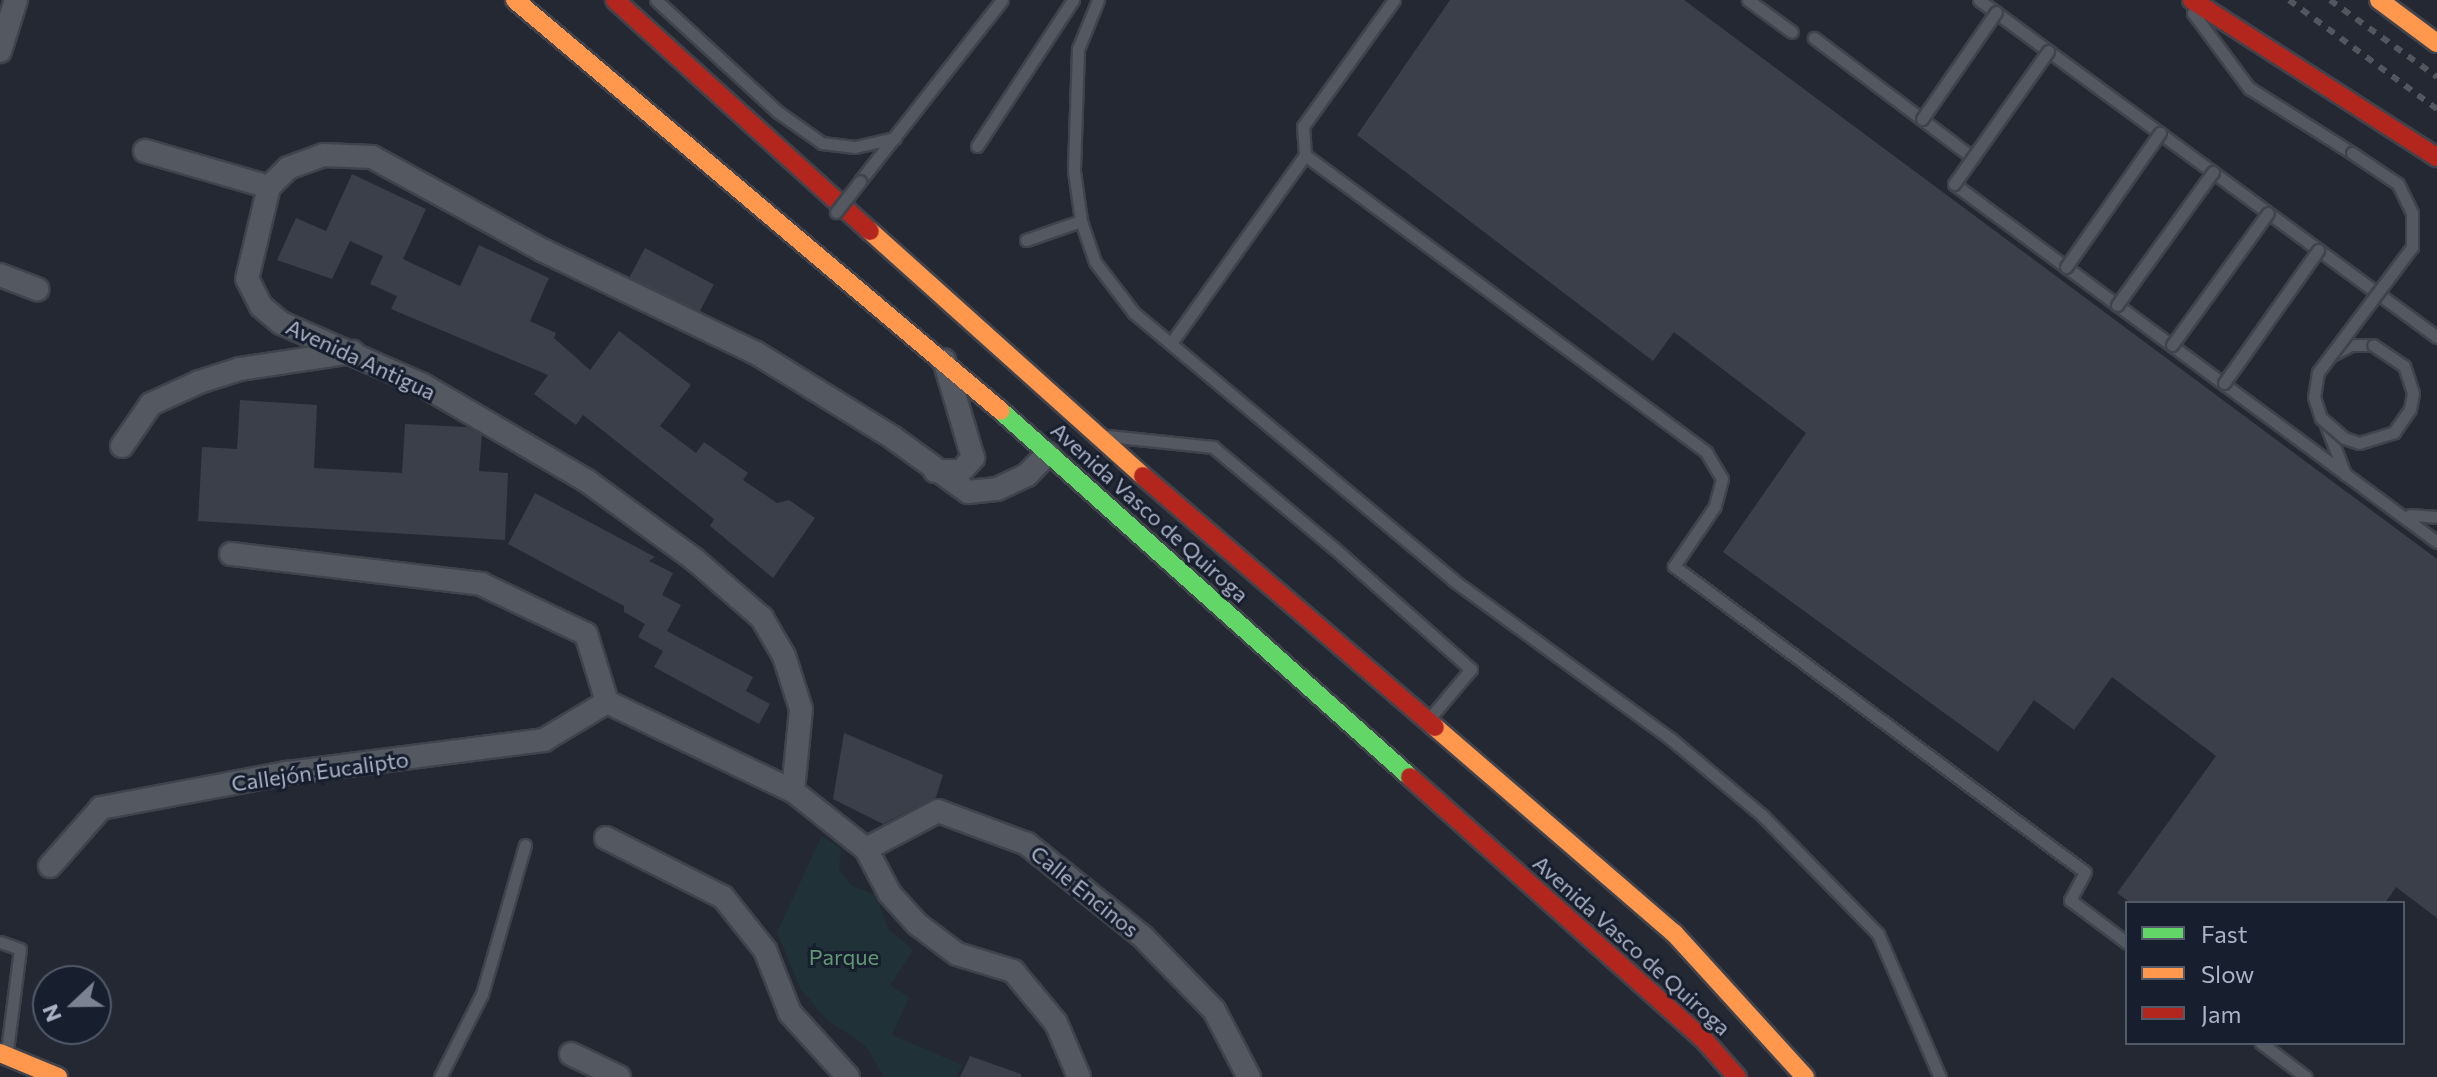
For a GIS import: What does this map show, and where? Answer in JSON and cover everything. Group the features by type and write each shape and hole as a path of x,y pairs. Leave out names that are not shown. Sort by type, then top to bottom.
{"main road":[{"name":"Avenida Vasco de Quiroga","path":"515,0 944,360 1706,1042 1737,1077"},
{"name":"Avenida Vasco de Quiroga","path":"615,0 1096,435 1674,933 1805,1077"},
{"path":"2192,0 2437,157"},
{"path":"2379,0 2437,43"},
{"path":"3,1054 58,1077"}],"street":[{"path":"0,51 16,0"},
{"path":"145,151 269,187 288,168 323,155 372,157 542,250 756,353 892,437 934,471 968,492 997,489 1027,475 1048,453"},
{"name":"Avenida Antigua","path":"269,187 247,279 261,306 281,323 354,352 423,385 587,481 695,560 762,618 784,656 801,709 793,791"},
{"path":"0,275 37,289"},
{"path":"122,446 151,404 199,382 240,369 354,352"},
{"path":"934,471 961,471 973,458 944,360"},
{"path":"231,554 481,584 586,634 607,702 793,791 866,849 890,894 917,924 957,954 1013,971 1056,1023 1079,1077"},
{"name":"Callejón Eucalipto","path":"50,866 101,808 287,773 544,740 607,702"},
{"name":"Calle Encinos","path":"866,849 938,811 1027,844 1142,936 1214,1010 1249,1077"},
{"path":"606,838 723,897 765,950 790,1013 848,1077"},
{"path":"571,1054 619,1077"}],"lane":[{"path":"656,0 778,112 822,143 855,147 895,138"},
{"path":"836,212 1002,0"},
{"path":"977,146 1073,0"},
{"path":"1098,0 1078,49 1076,74 1080,117 1074,171 1081,221 1095,262 1134,313 1453,580 1671,739 1762,815 1878,934 1940,1077"},
{"path":"1171,343 1305,155 1303,126 1394,0"},
{"path":"1748,0 1792,32"},
{"path":"1979,0 2437,337"},
{"path":"2183,0 2249,88 2398,184 2412,213 2412,247 2318,372 2314,397 2321,418 2344,438 2359,443 2394,432 2410,409 2413,393 2404,366 2373,345 2337,351 2326,360 2314,386 2316,408 2333,436 2345,474"},
{"path":"1922,119 1996,12"},
{"path":"1814,38 1973,158"},
{"path":"2048,51 1954,184 2437,542"},
{"path":"2066,267 2160,133"},
{"path":"1305,155 1706,452 1722,479 1715,506 1674,566 2085,872 2070,900 2125,941"},
{"path":"2117,305 2213,172"},
{"path":"2172,345 2268,213"},
{"path":"1026,240 1081,221"},
{"path":"2224,383 2318,250"},
{"path":"1096,435 1213,447 1471,669 1428,720"},
{"path":"2410,515 2437,517"},
{"path":"2418,528 2437,531"},
{"path":"440,1077 482,994 525,845"},
{"path":"0,942 20,949 3,1054"},
{"path":"2264,1045 2306,1077"}],"green space":[{"name":"Parque","path":"822,836 841,848 839,868 850,885 876,895 888,929 913,950 890,985 909,997 892,1035 962,1065 956,1077 884,1077 866,1046 826,1019 800,988 777,932"}],"building":[{"path":"1450,0 1684,0 2437,559 2437,918 2396,887 2386,901 2128,901 2117,893 2216,756 2112,677 2074,730 2034,700 1998,752 1723,552 1806,433 1674,332 1653,361 1357,135"},
{"path":"352,174 426,209 403,259 460,286 479,245 549,278 530,321 556,333 554,338 590,370 619,331 691,385 660,426 696,453 704,442 748,473 743,480 777,503 789,500 815,518 773,578 710,526 714,519 583,415 576,425 534,394 548,375 391,309 397,296 370,284 383,256 350,241 332,279 277,260 296,218 326,231"},
{"path":"645,248 714,285 698,314 630,277"},
{"path":"240,400 317,405 314,468 402,473 405,424 467,427 482,435 479,471 508,473 505,540 198,521 202,447 237,449"},
{"path":"535,493 655,557 649,561 673,573 662,595 681,605 667,631 753,677 746,691 770,704 759,724 654,667 663,651 638,637 645,624 624,612 624,606 508,544"},
{"path":"844,733 943,775 936,797 883,824 833,799"},
{"path":"970,1056 1021,1074 1021,1077 960,1077"}],"railway":[{"path":"2289,0 2437,109"},
{"path":"2330,0 2437,77"}],"traffic: fast":[{"path":"1001,411 1410,777"}],"traffic: slow":[{"path":"515,0 1001,411"},
{"path":"2379,0 2437,43"},
{"path":"870,231 1143,476"},
{"path":"1435,727 1674,933 1805,1077"},
{"path":"0,1053 58,1077"}],"traffic: jam":[{"path":"615,0 870,231"},
{"path":"2192,0 2437,157"},
{"path":"1143,476 1435,727"},
{"path":"1410,777 1706,1042 1737,1077"}]}
